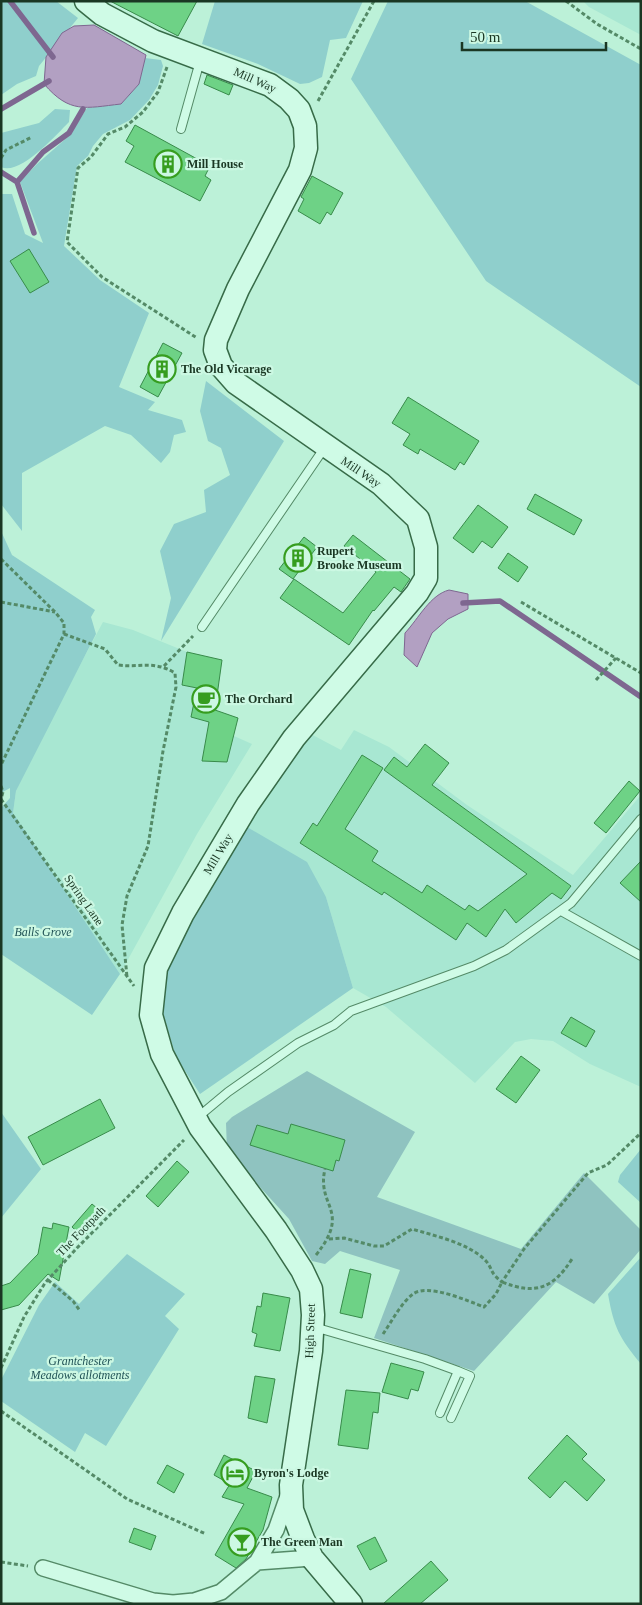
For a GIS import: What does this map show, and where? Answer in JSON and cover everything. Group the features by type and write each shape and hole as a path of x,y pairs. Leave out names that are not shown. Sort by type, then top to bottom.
{"street":[{"name":"Mill Way","path":"94,8 161,44 201,57 270,85 289,98 299,110"},
{"path":"215,350 216,340 238,289 300,170 306,141 305,126 299,110"},
{"name":"Mill Way","path":"162,1054 151,1015 156,968 183,913 248,804 294,738 417,593 426,578 426,547 418,519 381,484 325,447 236,383 221,366 215,350"},
{"name":"High Street","path":"162,1054 198,1123 276,1230 302,1270 311,1290 312,1326 291,1485 292,1510 302,1540 312,1558 351,1604"},
{"path":"43,1568 114,1591 173,1603 194,1601 221,1592 257,1562 276,1530 291,1485"},
{"path":"257,1562 312,1558"}],"lane":[{"path":"180,129 201,57"},
{"path":"202,627 325,447"},
{"path":"198,1123 228,1092 298,1043 334,1025 351,1011 474,966 506,950 571,903 641,819"},
{"path":"561,911 641,956"},
{"path":"312,1326 470,1376 451,1418"},
{"path":"440,1413 458,1371"}],"path":[{"path":"299,110 318,101 374,1"},
{"path":"566,1 597,24 641,49"},
{"path":"161,44 166,72 158,92 143,112 130,123 108,134 91,157 78,168 67,242 102,277 215,350"},
{"path":"1,158 6,150 32,137"},
{"path":"1,559 64,623 64,634 1,765"},
{"path":"1,602 55,612"},
{"path":"521,602 641,673"},
{"path":"164,666 202,627"},
{"path":"64,634 105,649 118,665 134,667 146,664 164,666 175,673 176,687 163,751 148,846 128,896 122,925 127,977"},
{"path":"596,680 616,658"},
{"path":"1,786 4,792 1,799"},
{"name":"Spring Lane","path":"1,799 152,1010"},
{"name":"The Footpath","path":"1,1368 24,1317 48,1280 198,1123"},
{"path":"376,1345 406,1301 414,1293 427,1290 484,1307 496,1294 518,1256 588,1173 607,1165 641,1133"},
{"path":"311,1290 312,1261 329,1239 332,1228 333,1211 322,1182 325,1169"},
{"path":"329,1239 344,1238 374,1246 384,1246 412,1229 453,1243 480,1256 488,1263 491,1274 502,1282 517,1288 539,1288 562,1274 572,1259"},
{"path":"48,1280 73,1301 80,1310"},
{"path":"1,1411 127,1499 206,1534"},
{"path":"1,1562 43,1568"}],"shaded area":[{"path":"583,1 641,1 641,35 589,7"},
{"path":"94,25 146,55 139,84 121,104 97,107 70,105 53,94 44,84 46,57 62,33 74,26"},
{"path":"449,590 468,594 468,609 448,619 432,633 417,667 404,655 405,633 430,602"},
{"name":"The Orchard","path":"103,622 133,630 187,652 182,685 197,688 191,717 209,722 203,761 227,762 234,736 252,744 197,834 120,974 13,813 16,791"},
{"path":"354,730 389,747 467,805 573,875 641,795 641,1087 590,1064 553,1041 531,1039 515,1042 475,1083 386,1007 353,988 326,897 247,827 307,732 341,750"},
{"path":"307,1071 415,1132 377,1197 521,1249 584,1173 641,1230 641,1249 594,1304 556,1282 474,1371 374,1338 400,1270 340,1251 325,1264 312,1261 289,1219 227,1151 226,1123 232,1117"}],"green space":[{"path":"1,1 56,1 78,18 39,66 36,76 17,84 1,95"},
{"path":"215,1 363,1 346,38 330,40 322,77 309,83 300,84 258,64 202,44"},
{"path":"388,1 525,1 641,65 641,387 486,281 351,79"},
{"path":"145,58 161,60 163,66 158,85 149,100 130,120 103,134 93,146 88,156 77,166 64,246 100,280 149,313 119,387 155,402 148,410 182,420 186,432 174,435 170,452 161,463 131,435 105,426 22,473 22,531 1,504 1,194 12,194 25,234 43,243 20,182 70,135 87,108 121,104 139,84"},
{"path":"55,109 70,110 69,122 37,153 18,166 1,167 1,133 39,123"},
{"path":"206,381 284,441 161,641 171,598 160,551 174,524 206,512 204,490 230,475 221,448 208,441 200,411"},
{"name":"Balls Grove","path":"1,531 12,555 95,610 91,617 96,634 16,791 13,813 120,974 92,1015 1,954 1,808 10,798 10,788 1,793"},
{"path":"247,827 307,862 326,897 353,988 200,1094 176,1057 158,996 168,957"},
{"path":"1,1112 41,1169 1,1218"},
{"path":"641,1149 641,1203 618,1182 620,1175"},
{"name":"Grantchester Meadows allotments","path":"127,1254 185,1294 165,1316 179,1329 106,1446 85,1433 75,1452 1,1401 1,1380 39,1305 55,1282 79,1304"},
{"path":"641,1257 641,1364 618,1332 608,1294"}],"building":[{"path":"110,1 197,1 178,36"},
{"path":"207,75 233,85 229,95 204,84"},
{"name":"Mill House","path":"135,125 210,166 205,176 211,180 200,201 125,162 134,146 126,141"},
{"path":"312,176 343,193 331,215 327,212 320,224 298,211 304,199 301,197"},
{"path":"29,249 49,282 30,293 10,261"},
{"name":"The Old Vicarage","path":"163,343 182,353 158,397 140,387"},
{"path":"408,397 479,441 464,465 460,462 455,470 420,449 418,454 403,445 410,434 392,423"},
{"path":"535,494 582,520 574,535 527,509"},
{"path":"478,505 508,527 492,548 482,541 473,553 453,538"},
{"path":"353,535 410,579 401,592 394,587 373,610 349,645 280,598 294,579 343,613 376,572 344,546"},
{"name":"Rupert Brooke Museum","path":"304,537 317,547 293,579 279,569"},
{"path":"508,553 528,567 518,582 498,568"},
{"name":"The Orchard","path":"187,652 222,660 215,710 238,718 227,762 202,761 209,722 191,717 197,688 182,685"},
{"path":"425,744 449,763 432,785 571,886 561,899 552,893 516,923 505,909 486,937 467,923 456,940 384,892 382,895 300,843 313,823 317,826 362,755 383,768 345,829 378,851 372,861 422,893 427,885 465,910 469,905 478,911 527,874 384,770 394,757 407,767"},
{"path":"629,781 640,791 606,833 594,823"},
{"path":"641,861 641,902 620,883"},
{"path":"571,1017 595,1031 586,1047 561,1033"},
{"path":"521,1056 540,1070 516,1103 496,1089"},
{"path":"100,1099 115,1128 43,1165 28,1137"},
{"path":"291,1124 345,1140 339,1161 336,1160 333,1171 250,1145 257,1125 288,1134"},
{"path":"177,1161 189,1172 158,1207 146,1196"},
{"path":"92,1204 104,1214 83,1237 72,1227"},
{"path":"53,1223 69,1227 59,1281 48,1274 19,1305 1,1310 1,1286 10,1283 38,1254 43,1227 52,1229"},
{"path":"350,1269 371,1274 362,1318 340,1313"},
{"path":"263,1293 290,1298 280,1351 254,1346 257,1334 252,1332 257,1306 261,1307"},
{"path":"391,1363 424,1372 418,1391 411,1389 408,1399 382,1392"},
{"path":"255,1376 275,1379 267,1423 248,1418"},
{"path":"346,1390 380,1393 378,1413 373,1412 368,1449 338,1445"},
{"path":"567,1435 587,1454 582,1459 605,1480 587,1501 565,1481 550,1498 528,1478"},
{"path":"224,1455 256,1471 247,1488 272,1497 263,1530 246,1559 236,1568 215,1555 244,1504 222,1497 230,1484 214,1475"},
{"path":"167,1465 184,1474 174,1493 157,1483"},
{"path":"134,1528 156,1536 151,1550 129,1542"},
{"path":"375,1537 387,1561 370,1570 357,1546"},
{"path":"431,1561 448,1580 420,1604 383,1604"}],"waterway":[{"path":"10,1 53,57"},
{"path":"1,109 49,81"},
{"path":"17,182 43,152 69,133 83,109"},
{"path":"1,172 17,182 34,233"},
{"path":"463,603 500,601 641,697"}],"place":[{"name":"Mill House","path":"168,164"},
{"name":"The Old Vicarage","path":"162,369"},
{"name":"Rupert Brooke Museum","path":"298,558"},
{"name":"The Orchard","path":"206,699"},
{"name":"Byron's Lodge","path":"235,1473"},
{"name":"The Green Man","path":"242,1542"}]}
